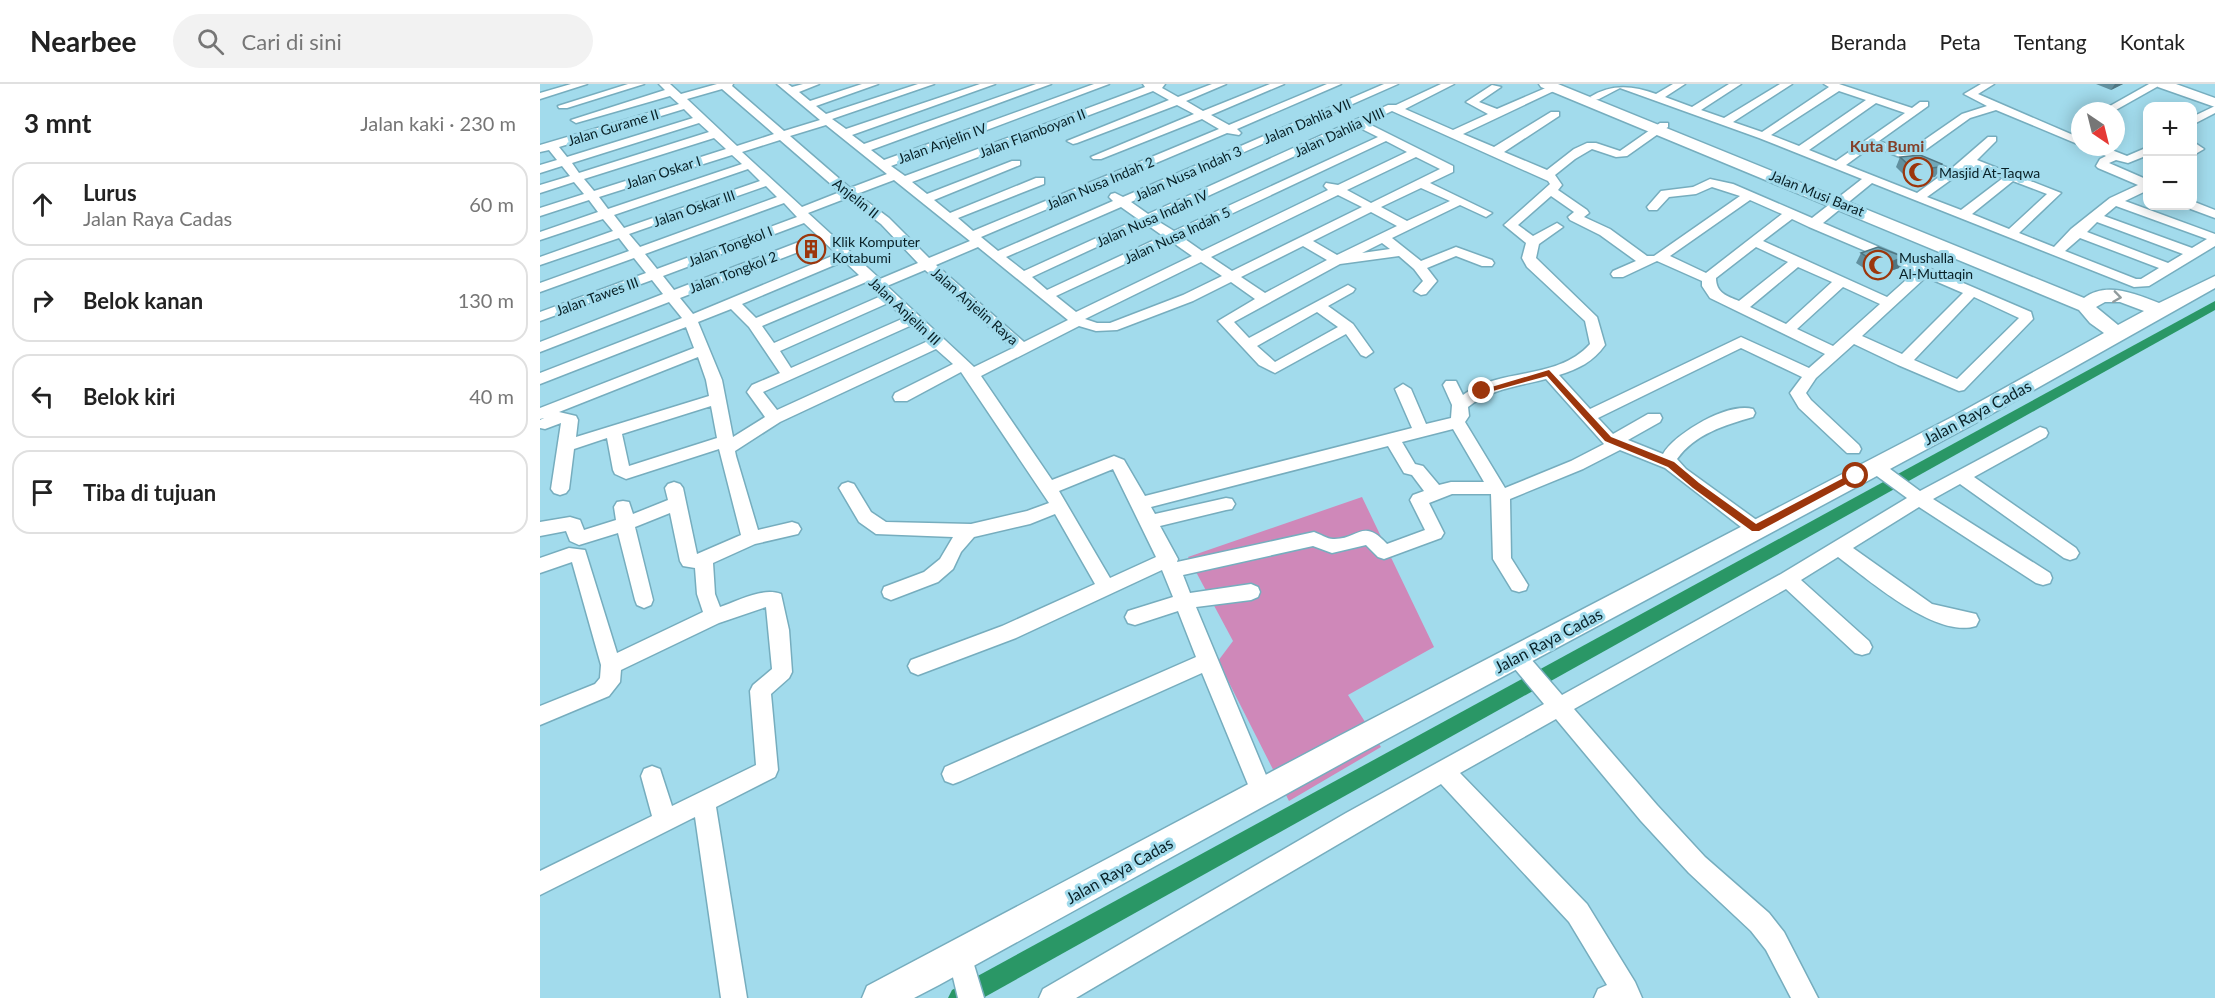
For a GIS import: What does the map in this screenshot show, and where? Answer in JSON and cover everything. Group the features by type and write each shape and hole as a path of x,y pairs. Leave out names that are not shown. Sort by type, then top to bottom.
{"street":[{"path":"545,94 582,84"},
{"path":"563,106 639,84"},
{"path":"576,120 725,84"},
{"name":"Anjelin II","path":"725,84 849,194 885,221 927,264"},
{"path":"787,88 814,84"},
{"path":"808,105 873,84"},
{"name":"Jalan Oskar I","path":"540,212 782,135 929,84"},
{"path":"944,84 1022,136"},
{"path":"843,134 990,84"},
{"path":"862,149 1046,84"},
{"name":"Jalan Anjelin IV","path":"882,165 1104,84"},
{"path":"1073,141 1221,84"},
{"path":"1097,157 1279,84"},
{"path":"1287,84 1309,95"},
{"name":"Jalan Dahlia VII","path":"1255,144 1393,84"},
{"name":"Jalan Dahlia VIII","path":"1281,159 1381,111 1392,107 1397,108 1449,84"},
{"path":"1656,98 1680,84"},
{"path":"1692,111 1736,84"},
{"path":"1725,122 1787,84"},
{"path":"1989,84 1969,94 2071,138"},
{"path":"2123,102 2157,84"},
{"path":"2163,84 2215,103"},
{"path":"1154,85 1281,159 1407,226"},
{"name":"Jalan Flamboyan II","path":"849,194 994,147 1154,85"},
{"path":"1334,85 1381,111"},
{"name":"Jalan Nusa Indah 2","path":"754,324 927,264 1095,184 1334,85"},
{"path":"1497,113 1471,102 1506,91 1554,85"},
{"name":"Jalan Musi Barat","path":"1554,85 1843,200 2090,302 2117,296 2159,310"},
{"path":"1591,99 1623,85 1763,136 2140,284 2215,239"},
{"path":"1763,136 1833,86 1914,112"},
{"path":"787,88 1046,296 1076,319 1096,327 1112,327 1188,298 1449,167 1359,123"},
{"path":"1455,133 1497,113 1506,91"},
{"path":"545,94 563,106 590,134"},
{"name":"Jalan Anjelin III","path":"675,95 967,370 1049,488 1107,589"},
{"name":"Jalan Gurame II","path":"546,148 590,134 675,95"},
{"path":"1800,151 1874,99"},
{"path":"1838,166 1924,104"},
{"path":"1908,157 1966,116 1997,106"},
{"path":"1397,108 1548,175 1556,185 1510,225 1533,242"},
{"path":"2197,120 2215,109"},
{"path":"1497,152 1555,114"},
{"path":"540,168 700,119"},
{"path":"1049,126 1123,173"},
{"path":"1548,175 1567,159 1588,147 1595,146 1615,155 1623,154 1662,127"},
{"path":"2060,133 2071,128"},
{"path":"540,189 717,133"},
{"name":"Jalan Nusa Indah 5","path":"1046,296 1387,137"},
{"path":"1918,198 1969,161 1992,139"},
{"path":"1871,142 1951,173"},
{"name":"Jalan Nusa Indah 3","path":"997,256 1255,144"},
{"path":"994,147 1064,198"},
{"path":"546,148 564,161 593,195 690,319 719,398 727,445 751,538"},
{"path":"901,397 1022,348 1200,256 1416,152"},
{"path":"2143,152 2128,160 2114,156 2104,161 2102,166 2143,183"},
{"name":"Jalan Nusa Indah IV","path":"1023,276 1281,159"},
{"path":"1969,161 2055,195 2011,234"},
{"path":"925,199 1016,163"},
{"path":"540,237 749,165"},
{"path":"1963,215 2011,177"},
{"path":"1813,224 1870,179"},
{"name":"Jalan Oskar III","path":"540,261 767,182"},
{"path":"948,218 1040,182"},
{"path":"1421,183 1457,202 1486,213"},
{"path":"1653,207 1665,194 1696,190 1710,183 1730,187 2023,312 2026,319 1959,386 1852,337"},
{"path":"1095,184 1264,299"},
{"path":"2056,252 2076,232 2114,201 2143,189"},
{"path":"1550,190 1583,213 1574,217 1605,232 1645,261"},
{"name":"Jalan Tongkol I","path":"655,274 849,194"},
{"path":"1618,274 1645,261 1660,257 1748,196"},
{"path":"540,288 784,199"},
{"path":"2114,201 2215,239"},
{"path":"1348,327 1275,368 1267,365 1225,321 1337,260 1457,202"},
{"path":"2197,207 2215,214"},
{"path":"1708,279 1790,214"},
{"path":"2095,217 2193,253"},
{"path":"1142,503 1421,431 1458,413 1466,398 1482,391 1549,373 1587,357 1598,345 1592,320 1530,261 1533,242 1557,227"},
{"path":"2076,232 2170,268"},
{"name":"Jalan Tongkol 2","path":"540,347 826,236"},
{"path":"1384,238 1419,266 1430,281 1421,291"},
{"path":"1302,240 1337,260 1401,252"},
{"path":"1755,243 1888,303"},
{"path":"1419,266 1456,251 1487,263"},
{"path":"540,414 660,349 690,319 846,255"},
{"path":"1660,257 1708,279"},
{"path":"1741,307 1797,261"},
{"name":"Jalan Anjelin Raya","path":"927,264 1022,348"},
{"path":"1853,449 1830,429 1800,398 1798,393 1811,375 1924,271"},
{"name":"Jalan Tawes III","path":"540,317 655,274"},
{"path":"1708,279 1710,290 1715,295 1835,353"},
{"path":"1787,330 1841,281"},
{"name":"Jalan Raya Cadas","path":"879,998 961,960 1262,792 1521,661 1756,529 1880,470 2159,310 2215,281"},
{"path":"1248,345 1348,289"},
{"path":"1903,362 1972,291"},
{"path":"772,349 890,297"},
{"name":"Jalan Musi Barat","path":"2090,302 2099,321 2120,334"},
{"path":"733,303 754,324 788,374"},
{"path":"1318,306 1348,327 1366,352"},
{"path":"774,418 755,390 914,319"},
{"path":"614,432 621,470 626,473 727,445 774,418 938,342"},
{"path":"1587,417 1741,342 1811,375"},
{"path":"540,379 660,349 702,350"},
{"path":"1549,373 1587,417 1615,443 1671,464 1696,486 1756,529"},
{"path":"1451,385 1458,413 1498,492 1502,559 1519,585"},
{"path":"1403,389 1421,431"},
{"path":"567,445 719,398"},
{"path":"1671,464 1669,459 1672,453 1706,426 1729,416 1748,413"},
{"path":"540,425 562,417 570,420 560,489"},
{"path":"918,666 1009,632 1171,564 1314,539 1332,546 1370,537 1384,552 1435,533 1419,500 1451,488 1498,492 1577,465 1654,418"},
{"path":"1052,998 1354,821 1444,772 1555,699 1788,579 1839,548 1915,496 1961,476 2040,433"},
{"path":"1392,439 1410,469 1417,470 1436,493"},
{"path":"1049,488 1114,462 1118,464 1142,503 1171,564 1208,662 1262,792"},
{"path":"1880,470 1915,496 2043,578"},
{"path":"1961,476 2070,553"},
{"path":"848,488 865,517 882,530 968,532 1030,517 1059,506"},
{"path":"540,529 570,524 574,525 576,536 579,538 624,515 675,496 689,561 693,563 751,538 792,529"},
{"path":"1150,522 1226,504"},
{"path":"624,515 644,600"},
{"path":"891,592 931,576 947,564 954,548 968,532"},
{"path":"1839,548 1925,610 1936,615 1969,620"},
{"path":"540,566 569,555 579,555 611,665 608,686 540,716"},
{"path":"704,559 706,594 714,616"},
{"path":"1788,579 1862,647"},
{"path":"1135,617 1185,601 1251,592"},
{"path":"540,883 767,770 760,692 782,672 774,599 766,599 714,616 611,665"},
{"path":"1521,661 1649,813 1697,865 1760,921 1775,941 1805,998"},
{"path":"953,774 1208,662"},
{"path":"1444,772 1578,912 1621,996"},
{"path":"652,776 665,822"},
{"path":"704,803 734,998"},
{"path":"961,960 971,998"}],"shaded area":[{"path":"1362,497 1434,647 1348,695 1381,747 1289,801 1218,661 1233,641 1188,557"}],"building":[{"path":"1920,155 1942,164 1940,167 1914,170 1900,157"},
{"path":"1878,247 1904,257 1881,266 1861,253"}],"waterway":[{"path":"960,998 2215,305"}],"place":[{"name":"Masjid At-Taqwa","path":"1918,172"},
{"name":"Klik Komputer Kotabumi","path":"811,249"},
{"name":"Mushalla Al-Muttaqin","path":"1878,265"}],"district":[{"name":"Kuta Bumi","path":"1887,145"}],"route":[{"path":"1482,391 1549,373 1604,436 1612,442 1671,464 1696,486 1756,529 1856,476"}]}
